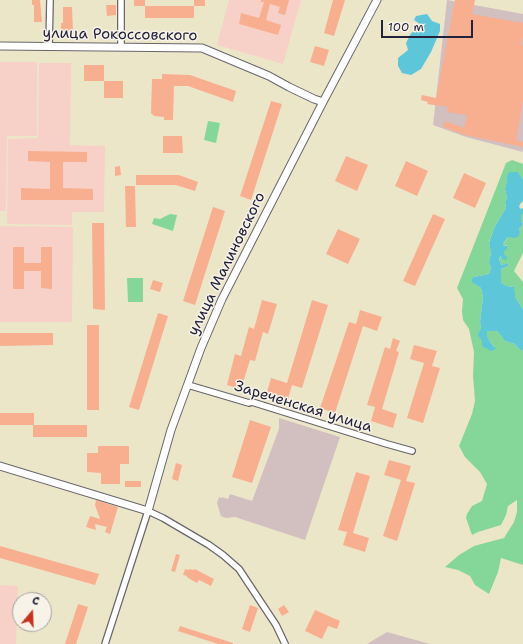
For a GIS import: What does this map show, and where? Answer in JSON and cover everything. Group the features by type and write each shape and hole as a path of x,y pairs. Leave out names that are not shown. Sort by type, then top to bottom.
{"street":[{"path":"49,47 50,0"},
{"path":"121,0 121,48"},
{"name":"улица Малиновского","path":"105,644 148,511 171,430 201,348 222,299 377,0"},
{"name":"улица Рокоссовского","path":"0,46 202,48 270,76 289,87 323,102"},
{"name":"Зареченская улица","path":"188,385 249,403 252,402 412,451"},
{"path":"0,466 148,511 209,545 239,569 276,625 285,644"}],"shaded area":[{"path":"229,0 301,0 283,64 217,45"},
{"path":"447,0 523,14 523,152 466,137 433,125"},
{"path":"0,62 37,62 37,136 7,136 6,211 0,211"},
{"path":"39,63 71,63 70,145 105,146 104,212 72,212 72,225 7,224 8,139 38,138"},
{"path":"0,226 73,227 72,322 0,322"},
{"path":"279,418 340,437 305,540 235,517 226,518 221,516 217,503 219,497 228,499 230,494 252,501 279,429"},
{"path":"0,585 18,586 18,592 12,592 12,632 16,632 16,644 0,644"},
{"path":"387,632 430,644 367,644"}],"green space":[{"path":"208,121 220,123 216,143 204,140"},
{"path":"512,160 523,164 523,179 521,177 507,181 505,189 507,198 505,202 506,208 494,228 489,242 491,253 489,262 491,268 489,274 474,277 473,283 481,288 483,297 480,322 481,328 479,335 496,348 487,336 487,331 496,331 505,341 515,344 520,350 523,350 523,565 501,558 498,572 489,594 475,585 470,576 458,570 445,567 459,555 474,546 504,538 514,522 517,512 517,500 508,506 506,515 501,525 472,535 466,518 472,506 482,501 487,484 480,472 465,457 459,446 472,414 475,401 473,376 474,352 469,329 463,320 463,299 457,288 506,163"},
{"path":"170,214 177,215 173,231 152,224 154,218 160,219"},
{"path":"521,214 523,214 523,223 521,221"},
{"path":"523,223 523,253 514,271 523,282 523,309 515,297 514,287 506,286 501,282 501,269 508,266 509,263 503,265 499,259 504,254 504,250 508,246 503,245 508,237 520,232 519,228"},
{"path":"127,278 143,278 143,302 128,302"}],"water":[{"path":"427,14 432,21 440,24 440,31 431,52 421,69 411,75 402,73 398,66 398,58 408,50 406,43 411,33 416,31 420,24 414,20 416,16"},
{"path":"509,172 517,172 523,179 523,201 519,207 521,209 523,208 521,221 523,223 519,228 520,232 518,237 508,237 503,245 508,246 504,251 507,260 502,259 501,256 499,259 502,265 509,263 508,266 501,269 501,282 506,286 514,287 515,297 523,309 523,350 520,350 515,344 505,341 498,332 487,331 487,336 496,349 491,351 482,346 482,341 478,335 481,328 480,322 483,297 481,288 471,280 474,277 489,274 491,268 489,262 491,253 489,243 494,228 506,208 505,202 507,198 505,189"}],"building":[{"path":"32,0 40,0 42,22 34,22 34,5 32,5"},
{"path":"134,0 145,0 145,6 134,6"},
{"path":"194,0 205,0 205,6 194,6"},
{"path":"261,0 289,0 285,15 278,13 280,7 270,4 266,20 281,25 278,35 239,24 241,13 259,18 264,2 261,2"},
{"path":"333,0 345,0 334,36 324,33"},
{"path":"455,0 475,0 472,14 523,23 523,38 521,45 523,45 523,101 516,140 523,142 523,147 465,135 443,127 445,121 464,128 467,115 447,112 448,107 427,104 428,102 421,100 422,95 436,98"},
{"path":"106,5 116,5 116,15 107,16"},
{"path":"145,6 194,6 194,18 145,18"},
{"path":"63,7 72,7 73,31 61,31 61,23 63,23"},
{"path":"315,46 329,50 324,66 310,62"},
{"path":"84,65 104,65 104,81 84,81"},
{"path":"162,74 190,75 236,91 233,102 188,86 174,86 173,120 164,120 164,117 154,116 151,113 152,79 162,79"},
{"path":"104,81 123,81 123,98 104,98"},
{"path":"271,101 282,104 251,200 240,196"},
{"path":"163,136 182,136 183,153 163,153"},
{"path":"28,151 87,152 87,162 63,162 63,188 93,189 93,200 21,200 21,188 50,189 50,162 28,161"},
{"path":"346,156 368,165 357,191 335,181"},
{"path":"406,161 428,171 417,196 395,186"},
{"path":"120,166 121,175 115,176 115,167"},
{"path":"464,173 486,183 475,208 453,198"},
{"path":"136,175 179,175 198,182 195,191 176,185 136,185"},
{"path":"125,186 135,186 136,227 126,227"},
{"path":"213,207 225,211 195,305 183,301"},
{"path":"433,214 445,219 415,286 403,281"},
{"path":"92,223 104,223 105,310 93,309"},
{"path":"338,229 360,239 348,264 326,254"},
{"path":"13,247 24,247 24,263 41,263 41,247 52,247 52,289 41,288 41,271 24,271 24,289 13,289"},
{"path":"153,280 163,283 160,292 150,289"},
{"path":"262,300 277,304 268,334 263,332 255,361 250,360 241,389 227,385 235,354 241,356 249,327 254,329"},
{"path":"312,300 328,305 302,388 292,385 288,399 267,392 271,378 287,383"},
{"path":"360,310 382,317 377,331 363,326 335,413 320,408 349,322 356,324"},
{"path":"158,313 168,316 139,410 129,407"},
{"path":"87,325 99,325 99,410 87,410"},
{"path":"0,333 53,333 53,345 0,346"},
{"path":"393,338 400,341 396,351 399,352 382,409 397,414 393,428 371,421 375,407 367,405 385,347 390,349"},
{"path":"414,345 437,351 432,366 440,368 423,423 407,418 424,363 410,359"},
{"path":"0,413 34,413 34,425 0,425"},
{"path":"250,420 271,427 252,483 232,477"},
{"path":"33,425 87,425 87,437 33,437"},
{"path":"98,446 129,446 129,464 120,464 120,484 101,484 101,473 87,472 87,453 98,453"},
{"path":"389,460 411,466 406,481 415,483 397,541 383,536 401,480 384,475"},
{"path":"176,463 182,465 178,481 172,479"},
{"path":"356,472 370,476 353,533 369,538 365,552 343,545 347,532 338,530"},
{"path":"125,481 141,481 141,487 125,487"},
{"path":"96,500 118,507 110,534 105,532 107,527 95,524 96,530 86,527 90,516 100,519 95,505"},
{"path":"0,546 99,574 95,585 0,558"},
{"path":"176,554 180,555 175,572 171,571"},
{"path":"185,569 195,569 214,579 211,586 199,580 197,583 183,575"},
{"path":"78,604 88,607 76,644 65,644"},
{"path":"250,605 258,608 250,632 242,629"},
{"path":"284,605 289,612 282,616 278,609"},
{"path":"315,610 340,621 337,629 328,626 322,639 305,631"},
{"path":"180,626 233,644 218,644 178,631"}]}
